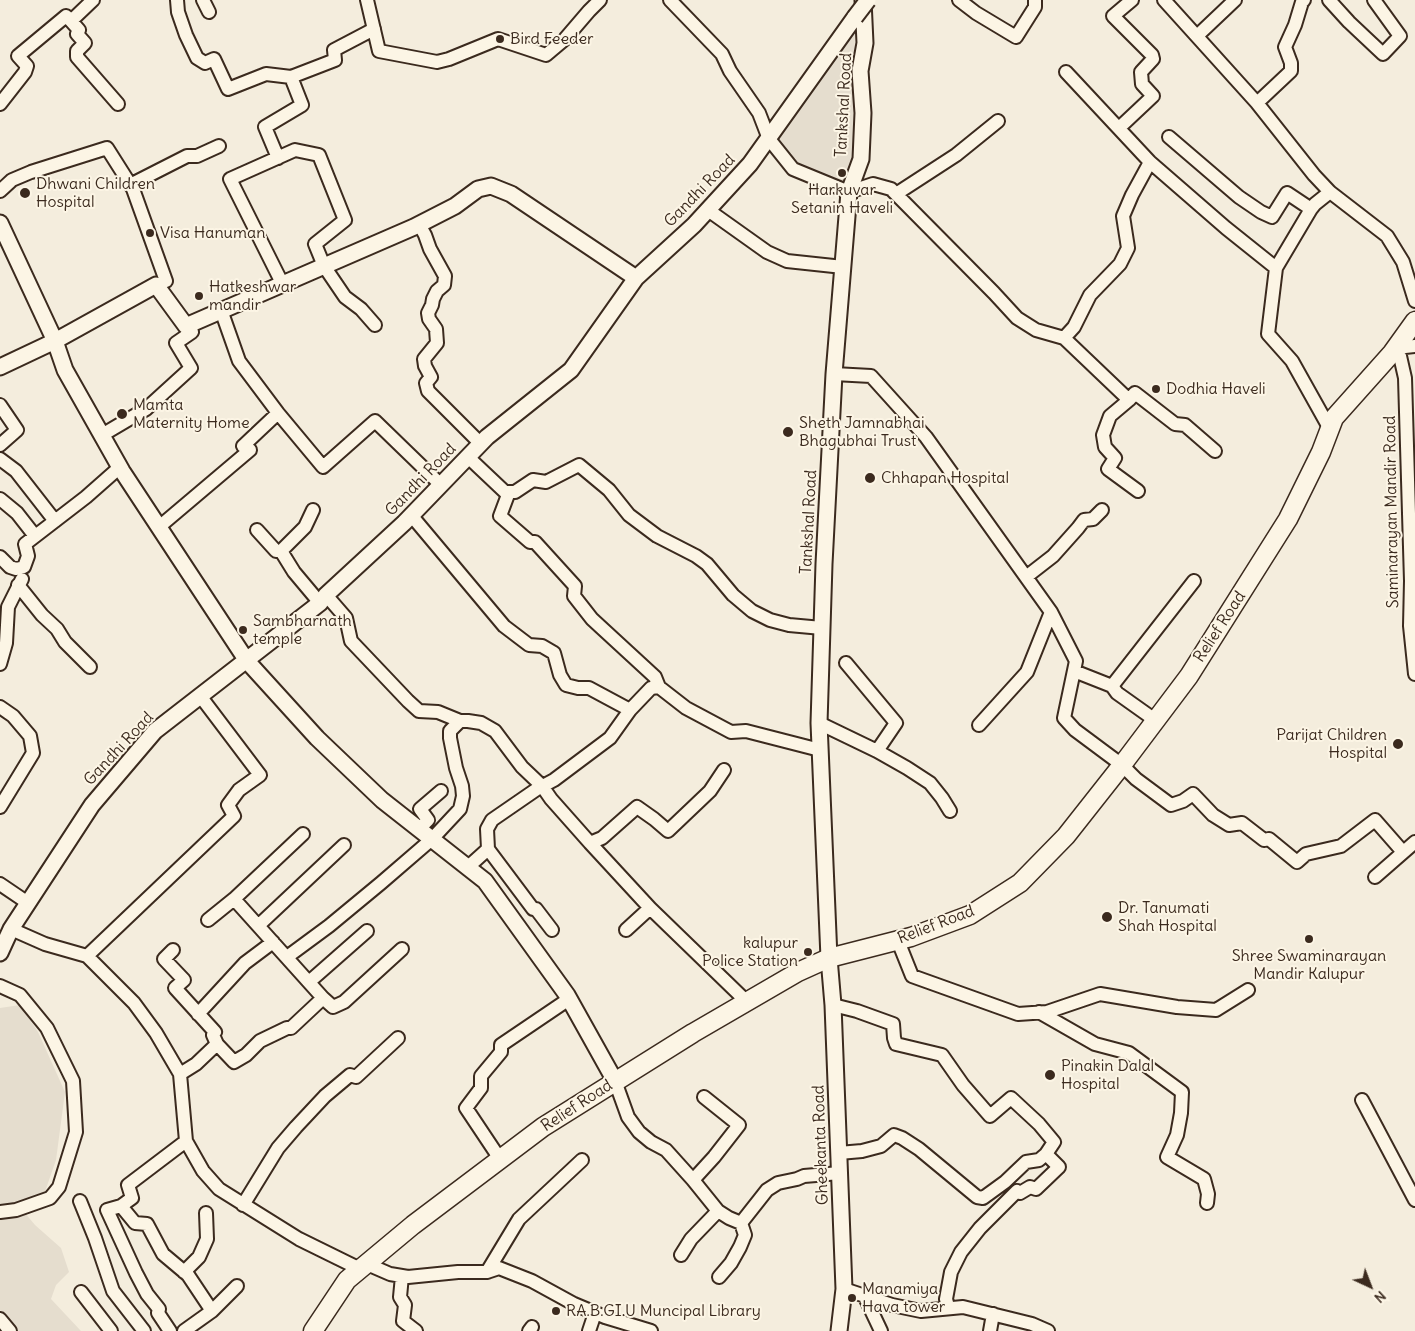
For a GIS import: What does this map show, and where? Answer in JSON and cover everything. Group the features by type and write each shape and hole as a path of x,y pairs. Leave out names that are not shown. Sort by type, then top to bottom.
{"main road":[{"name":"Relief Road","path":"313,1331 348,1280 413,1225 542,1127 746,1001 798,972 829,958 911,937 970,915 1020,883 1066,836 1122,766 1188,676 1288,519 1334,418 1394,351 1415,321"}],"street":[{"path":"71,22 93,0"},
{"path":"178,0 178,12 183,28 197,58 205,63 214,59 228,90 266,74 291,77 336,60 334,50 374,29"},
{"path":"203,0 209,12"},
{"path":"367,0 379,51 437,62 498,39 546,55 565,39 600,0"},
{"path":"670,0 722,54 730,71 759,113 769,139 793,169 849,192 873,184 885,186 896,194 994,292 1017,318 1036,330 1064,338 1129,400"},
{"name":"Tankshal Road","path":"829,958 818,723 834,374 849,192 861,159 863,113 860,71 865,43 863,0"},
{"name":"Gandhi Road","path":"0,953 11,929 92,805 155,732 323,599 404,523 468,456 571,370 636,278 694,225 750,164 868,0"},
{"path":"959,0 976,14 1016,37 1035,7 1035,0"},
{"path":"1119,128 1153,96 1142,84 1141,72 1152,59 1152,55 1113,16 1132,0"},
{"path":"1164,0 1257,103 1314,175 1330,192 1387,236 1403,262 1415,301"},
{"path":"1197,36 1235,0"},
{"path":"1328,0 1383,54 1400,36 1374,0"},
{"path":"1257,103 1291,71 1291,63 1285,47 1295,26 1302,1"},
{"path":"0,104 25,72 27,66 18,56 66,16 79,30 77,34 86,43 77,51 76,57 118,104"},
{"path":"1066,72 1150,162 1226,228 1276,268"},
{"path":"278,158 265,127 302,105 291,77"},
{"path":"896,194 956,154 998,122"},
{"path":"1169,137 1239,197 1261,212 1272,217 1287,193 1311,209"},
{"path":"130,185 187,156 197,156 219,146"},
{"path":"0,191 12,180 31,172 107,148 130,185 166,281 55,341 0,367"},
{"path":"283,285 230,179 295,150 319,155 345,220 315,244 324,266 345,297 375,325"},
{"path":"1064,338 1074,326 1090,295 1120,264 1128,248 1123,216 1150,162"},
{"path":"188,325 283,285 418,224 455,206 478,189 491,186 511,194 636,278"},
{"path":"1330,192 1311,209 1276,268 1268,334 1292,362 1330,430"},
{"path":"708,210 767,252 787,261 843,266"},
{"path":"0,223 55,341 65,370 120,467 247,661 317,738 382,800 485,881 569,999 615,1081 628,1117 639,1132 651,1142 666,1150 718,1211 741,1223 745,1235 731,1263 719,1277"},
{"path":"418,224 445,276 444,285 432,298 432,305 428,313 429,319 436,329 437,343 424,359 425,366 431,377 426,383 428,391 481,444"},
{"path":"102,435 146,409 191,368 176,343 192,332 156,285"},
{"path":"221,310 239,362 278,414 323,467 375,421 441,485"},
{"path":"1394,351 1415,346"},
{"name":"Saminarayan Mandir Road","path":"1394,351 1400,356 1405,378 1411,445 1410,626 1415,674"},
{"path":"834,374 871,376 926,437 1051,612 1076,661 1064,718 1075,730 1122,766 1136,780 1171,805 1193,794 1213,815 1229,825 1242,823 1264,840 1269,839 1297,862 1306,854 1341,846 1375,820 1403,852"},
{"path":"1138,491 1108,469 1115,458 1105,448 1103,435 1110,416 1129,400 1135,392 1175,424 1184,426 1215,451"},
{"path":"0,405 17,430 0,444"},
{"path":"159,527 250,450 243,446 278,414"},
{"path":"468,456 505,492 515,492 533,480 546,482 579,465 609,490 630,515 657,536 696,556 706,564 733,595 752,611 770,620 789,625 822,628"},
{"path":"0,459 16,471 55,521"},
{"path":"0,664 6,642 8,607 22,579 28,556 25,544 86,497 120,467"},
{"path":"509,492 500,516 530,542 536,542 575,586 574,596 592,618 655,677 659,687 686,708 732,732 746,732 820,750"},
{"path":"0,498 17,513 34,536"},
{"path":"281,551 305,527 313,510"},
{"path":"1026,578 1054,556 1084,520 1093,519 1102,510"},
{"path":"411,515 504,626 530,645 542,646 554,653 560,675 566,685 589,688 630,710"},
{"path":"257,530 276,551 281,551"},
{"path":"281,551 294,572 346,618 351,641 408,702 419,711 438,712 460,721 481,723 495,731 522,766 542,786 550,799 650,908 746,1001"},
{"path":"0,557 10,567 16,569 24,567"},
{"path":"1112,686 1194,581"},
{"path":"18,586 57,630 65,642 90,667"},
{"path":"980,725 1027,672 1051,612"},
{"path":"846,663 896,723 877,751"},
{"path":"1074,671 1112,686 1117,693 1155,720"},
{"path":"552,930 536,909 533,909 488,849 487,829 492,820 554,780 610,738 630,710 651,688 659,687"},
{"path":"88,956 234,816 228,805 239,790 260,774 201,697"},
{"path":"0,707 13,716 30,736 33,753 0,807"},
{"path":"287,957 329,926 432,839 460,809 463,796 450,731 460,721"},
{"path":"818,723 877,751 930,783 950,811"},
{"path":"590,843 602,838 637,807 668,831 710,791 724,770"},
{"path":"419,829 428,820 420,808 441,790"},
{"path":"208,920 234,899 302,834"},
{"path":"1375,877 1415,842"},
{"path":"259,925 344,845"},
{"path":"468,868 488,849"},
{"path":"0,884 28,903"},
{"path":"234,899 323,998 334,1007 344,1002 402,949"},
{"path":"626,930 650,908"},
{"path":"11,929 45,944 88,956 134,1003 156,1032 180,1074 186,1140 203,1171 218,1189 299,1239 364,1267 402,1276 487,1272 499,1268 532,1281 595,1313 651,1331"},
{"path":"309,982 367,931"},
{"path":"898,940 912,976 1018,1014 1047,1012 1100,994 1177,1007 1216,1010 1248,990"},
{"path":"198,1014 245,963 274,942"},
{"path":"173,950 164,959 184,980 175,988 215,1032 213,1035 217,1044 234,1062 246,1055 260,1041 290,1028 323,998"},
{"name":"Gheekanta Road","path":"829,958 833,1005 844,1288 839,1331"},
{"path":"0,986 20,995 47,1028 73,1081 76,1132 59,1187 50,1198 16,1210 0,1212"},
{"path":"500,1159 466,1108 481,1088 481,1076 501,1052 501,1045 569,999"},
{"path":"833,1005 857,1011 893,1024 896,1044 942,1055 963,1085 990,1116 1011,1098 1039,1124 1054,1142 1046,1154 1039,1160 1026,1162 1005,1182 983,1198 977,1197 919,1149 894,1135 881,1146 862,1151 839,1153"},
{"path":"1039,1012 1095,1044 1130,1053 1182,1092 1177,1135 1167,1157 1204,1178 1208,1194 1207,1203"},
{"path":"244,1205 278,1148 296,1127 325,1096 350,1075 356,1076 398,1038"},
{"path":"180,1074 196,1064 217,1044"},
{"path":"693,1180 739,1125 704,1097"},
{"path":"1362,1100 1415,1200"},
{"path":"170,1331 158,1313 159,1309 136,1273 107,1210 121,1206 132,1198 128,1185 186,1140"},
{"path":"948,1308 946,1299 951,1272 962,1252 980,1228 1016,1191 1020,1193 1030,1187 1036,1189 1059,1167 1046,1154"},
{"path":"487,1272 520,1219 582,1160"},
{"path":"741,1223 767,1190 778,1183 804,1176 840,1173"},
{"path":"80,1201 95,1238 112,1291 144,1331"},
{"path":"121,1206 135,1222 147,1224 163,1254 188,1275 212,1311"},
{"path":"681,1254 696,1232 718,1211"},
{"path":"184,1272 199,1257 207,1239 206,1213"},
{"path":"402,1276 400,1297 405,1305 402,1321 416,1331"},
{"path":"184,1331 212,1311 237,1286"},
{"path":"844,1288 892,1305 922,1311 963,1307 1032,1324 1047,1331"},
{"path":"81,1292 110,1331"},
{"path":"864,1295 882,1331"},
{"path":"589,1331 595,1313"},
{"path":"990,1331 993,1314"},
{"path":"0,1319 10,1331"}],"shaded area":[{"path":"855,29 853,152 848,189 795,167 775,138"},
{"path":"20,1005 38,1032 65,1092 56,1160 41,1203 19,1206 35,1225 61,1248 69,1272 56,1285 51,1299 81,1331 19,1331 0,1310 0,1008"}],"place":[{"name":"Bird Feeder","path":"500,39"},
{"name":"Harkuvar Setanin Haveli","path":"842,173"},
{"name":"Dhwani Children Hospital","path":"25,193"},
{"name":"Visa Hanuman","path":"150,233"},
{"name":"Hatkeshwar mandir","path":"199,296"},
{"name":"Dodhia Haveli","path":"1156,389"},
{"name":"Mamta Maternity Home","path":"122,414"},
{"name":"Sheth Jamnabhai Bhagubhai Trust","path":"788,432"},
{"name":"Chhapan Hospital","path":"870,478"},
{"name":"Sambharnath temple","path":"243,630"},
{"name":"Parijat Children Hospital","path":"1398,744"},
{"name":"Dr. Tanumati Shah Hospital","path":"1107,917"},
{"name":"Shree Swaminarayan Mandir Kalupur","path":"1309,939"},
{"name":"kalupur Police Station","path":"808,952"},
{"name":"Pinakin Dalal Hospital","path":"1050,1075"},
{"name":"Manamiya Hava tower","path":"852,1298"},
{"name":"RA.B.GI.U Muncipal Library","path":"556,1311"}]}
